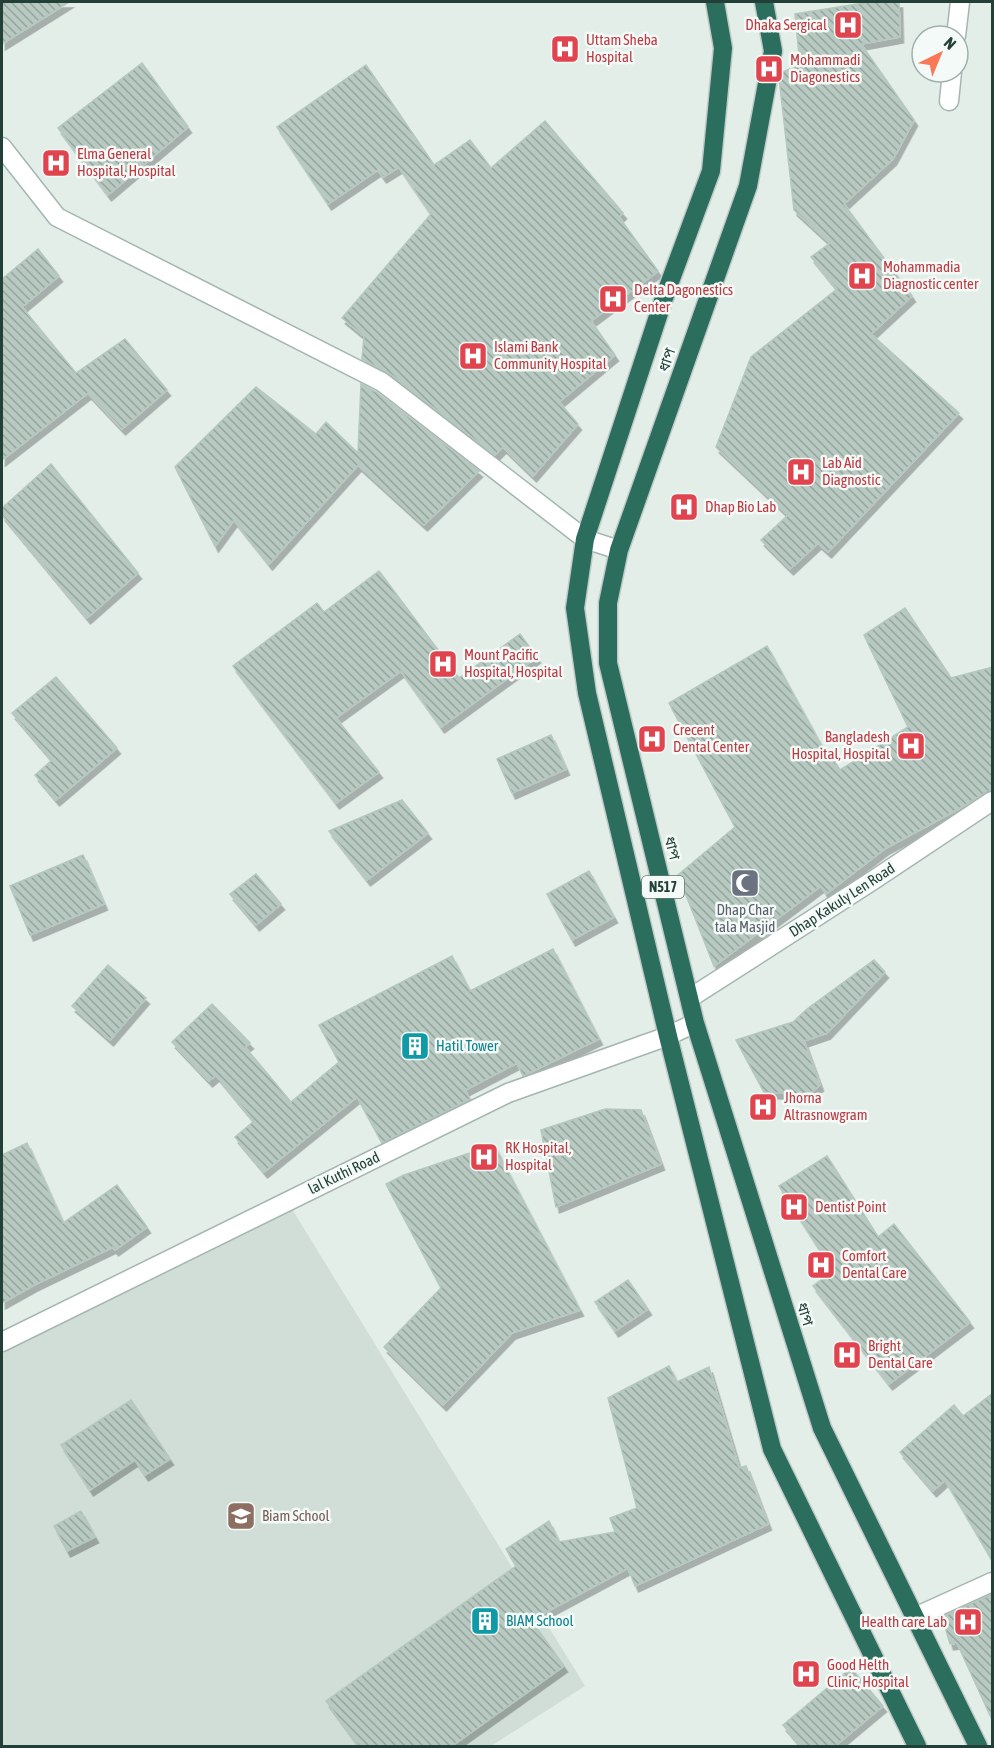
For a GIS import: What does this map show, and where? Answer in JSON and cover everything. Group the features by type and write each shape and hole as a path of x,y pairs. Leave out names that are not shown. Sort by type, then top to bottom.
{"highway":[{"name":"ধাপ","path":"715,2 723,48 711,171 664,298 585,539 575,608 587,693 668,1036 772,1449 917,1746"},
{"name":"ধাপ","path":"764,2 773,51 748,186 619,550 608,603 608,663 695,1023 822,1428 978,1746"}],"street":[{"path":"957,24 960,2"},
{"path":"949,101 951,84"},
{"path":"2,147 57,217 382,382 585,539 619,550"},
{"name":"Dhap Kakuly Len Road","path":"690,998 993,801"},
{"name":"lal Kuthi Road","path":"2,1342 508,1093 668,1036 695,1023"},
{"path":"915,1617 993,1582"}],"shaded area":[{"name":"Biam School","path":"292,1209 585,1686 491,1746 2,1746 2,1346"}],"building":[{"path":"2,2 69,2 2,44"},
{"path":"870,2 899,2 900,37 861,44 914,120 893,159 844,204 912,296 871,334 959,413 828,552 818,543 790,569 761,540 788,515 716,447 751,357 837,289 811,257 830,243 794,210 779,78 780,73 800,65 795,14"},
{"path":"142,63 188,127 108,195 58,128"},
{"path":"366,65 434,165 470,140 491,168 545,121 623,213 619,217 658,271 591,321 615,355 559,402 578,424 533,476 503,447 495,455 389,373 362,359 364,336 342,318 431,214 399,167 383,177 378,170 328,204 277,127"},
{"path":"38,249 59,276 22,307 76,373 125,339 167,390 122,429 88,393 2,460 2,279"},
{"path":"361,384 376,392 479,471 424,525 358,465 269,564 234,520 215,546 175,467 256,387 316,434 326,422 358,453"},
{"path":"51,464 138,573 87,618 2,515 2,508"},
{"path":"379,571 459,678 520,634 537,657 441,727 401,671 336,718 379,772 336,803 233,666 317,603 324,612"},
{"path":"905,608 951,678 993,667 993,790 886,848 826,894 821,886 714,966 678,875 735,827 669,703 767,646 830,761 833,759 840,770 908,727 864,635"},
{"path":"56,677 117,748 56,800 35,775 52,760 12,713"},
{"path":"551,735 566,769 512,793 497,759"},
{"path":"402,800 428,833 367,880 329,831"},
{"path":"83,855 104,904 30,935 10,886"},
{"path":"589,871 614,917 572,940 547,894"},
{"path":"256,874 281,904 256,925 230,894"},
{"path":"553,949 599,1039 523,1076 517,1063 465,1090 470,1099 382,1143 357,1097 264,1172 235,1137 254,1121 216,1075 209,1081 172,1042 212,1004 250,1043 245,1047 291,1102 339,1062 319,1025 452,956 470,991"},
{"path":"874,960 885,972 827,1033 804,1041 820,1085 808,1095 764,1092 736,1040 793,1022 807,1009"},
{"path":"108,965 146,998 110,1040 72,1006"},
{"path":"605,1109 641,1110 661,1164 556,1207 541,1130"},
{"path":"27,1143 63,1223 117,1185 147,1227 115,1250 113,1247 2,1303 2,1155"},
{"path":"494,1145 580,1310 512,1333 443,1405 384,1347 441,1288 386,1184 404,1175"},
{"path":"827,1156 878,1237 894,1224 970,1322 889,1384 813,1286 833,1271 779,1186"},
{"path":"628,1280 648,1309 615,1331 595,1302"},
{"path":"669,1366 677,1382 709,1367 739,1468 746,1466 768,1524 635,1586 628,1568 531,1620 564,1666 452,1746 359,1746 326,1701 516,1566 506,1549 549,1521 559,1542 615,1532 610,1518 637,1508 608,1398"},
{"path":"993,1393 993,1562 945,1480 933,1491 900,1452 954,1405 963,1416"},
{"path":"131,1400 170,1459 145,1475 135,1460 90,1490 61,1445"},
{"path":"81,1511 95,1537 67,1551 54,1526"},
{"path":"992,1594 993,1722 957,1643 950,1644 942,1617"},
{"path":"851,1668 883,1706 835,1746 801,1746 783,1725"}],"place":[{"name":"Dhaka Sergical","path":"848,25"},
{"name":"Uttam Sheba Hospital","path":"565,49"},
{"name":"Mohammadi Diagonestics","path":"769,69"},
{"name":"Elma General Hospital, Hospital","path":"56,163"},
{"name":"Mohammadia Diagnostic center","path":"862,276"},
{"name":"Delta Dagonestics Center","path":"613,299"},
{"name":"Islami Bank Community Hospital","path":"473,356"},
{"name":"Lab Aid Diagnostic","path":"801,472"},
{"name":"Dhap Bio Lab","path":"684,507"},
{"name":"Mount Pacific Hospital, Hospital","path":"443,664"},
{"name":"Crecent Dental Center","path":"652,739"},
{"name":"Bangladesh Hospital, Hospital","path":"911,746"},
{"name":"Dhap Char tala Masjid","path":"745,883"},
{"name":"Hatil Tower","path":"415,1046"},
{"name":"Jhorna Altrasnowgram","path":"763,1107"},
{"name":"RK Hospital, Hospital","path":"484,1157"},
{"name":"Dentist Point","path":"794,1207"},
{"name":"Comfort Dental Care","path":"821,1265"},
{"name":"Bright Dental Care","path":"847,1355"},
{"name":"Biam School","path":"241,1516"},
{"name":"BIAM School","path":"485,1621"},
{"name":"Health care Lab","path":"968,1622"},
{"name":"Good Helth Clinic, Hospital","path":"806,1674"}]}
